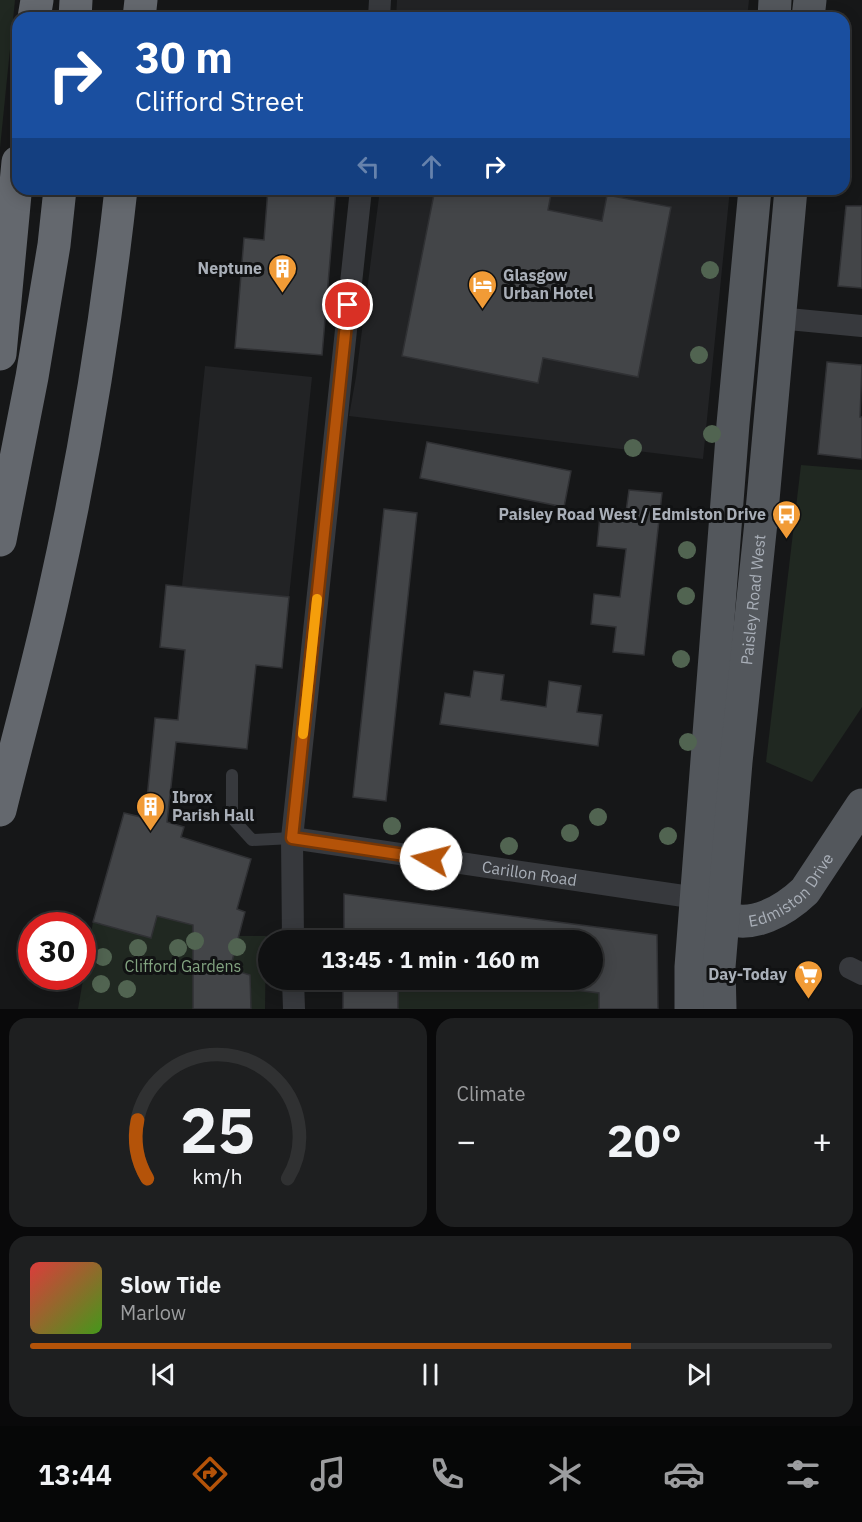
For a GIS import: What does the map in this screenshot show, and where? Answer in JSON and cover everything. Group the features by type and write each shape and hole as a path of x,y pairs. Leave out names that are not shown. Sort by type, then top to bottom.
{"highway":[{"path":"0,354 15,195"},
{"path":"0,540 34,366 54,246 59,195"},
{"path":"0,810 54,593 79,471 101,354 119,195"}],"main road":[{"name":"Paisley Road West","path":"720,1009 719,967 736,762 761,522 761,316 755,195"},
{"name":"Paisley Road West","path":"691,1009 691,967 732,436 790,195"},
{"name":"Edmiston Drive","path":"696,898 724,918 750,921 761,919 794,901 805,891 862,805"}],"street":[{"path":"293,930 292,838 360,195"},
{"path":"761,316 862,326"},
{"name":"Carillon Road","path":"292,838 696,898"},
{"path":"293,990 294,1009"}],"lane":[{"path":"232,775 232,818 252,840 292,838"}],"shaded area":[{"path":"397,0 749,0 748,12 396,12"},
{"path":"379,195 729,195 703,459 349,416"},
{"path":"205,366 312,377 289,597 182,586"}],"green space":[{"path":"0,0 15,0 12,12 0,148"},
{"path":"801,465 862,470 862,707 812,782 766,762"},
{"name":"Clifford Gardens","path":"157,916 239,936 258,936 258,990 265,990 265,1009 78,1009 81,990 96,990 96,923 151,938"},
{"path":"398,990 575,990 599,993 599,1009 398,1009"}],"building":[{"name":"Neptune","path":"268,195 335,195 322,355 235,348 244,238 264,240"},
{"name":"Glasgow Urban Hotel","path":"434,195 551,195 548,210 602,221 607,195 671,207 638,377 543,358 538,383 402,356"},
{"path":"846,206 862,206 862,288 838,286"},
{"path":"827,362 862,365 860,417 862,417 862,459 818,454"},
{"path":"427,442 571,471 564,507 420,478"},
{"path":"629,490 662,493 644,655 613,652 616,627 591,624 594,594 620,597 626,549 597,546 600,516 625,519"},
{"path":"384,509 417,513 386,801 353,797"},
{"path":"166,585 289,597 282,668 256,665 247,749 176,742 167,822 184,827 181,837 251,859 237,909 245,912 230,969 250,975 251,1009 193,1009 193,925 157,916 151,938 96,923 96,912 124,813 145,818 155,718 178,720 185,650 160,647"},
{"path":"474,671 504,675 501,700 546,707 549,681 581,686 577,712 602,715 598,746 440,724 445,693 470,697"},
{"path":"344,894 657,935 658,1009 599,1009 599,993 575,990 603,990 603,930 344,930"},
{"path":"343,990 398,990 398,1009 343,1009"}],"slow traffic":[{"path":"303,734 317,599"}],"place":[{"name":"Neptune","path":"283,294"},
{"name":"Glasgow Urban Hotel","path":"482,310"},
{"name":"Paisley Road West / Edmiston Drive","path":"787,540"},
{"name":"Ibrox Parish Hall","path":"151,832"},
{"name":"Day-Today","path":"808,1000"}],"route":[{"path":"348,305 292,838 431,859"}]}
